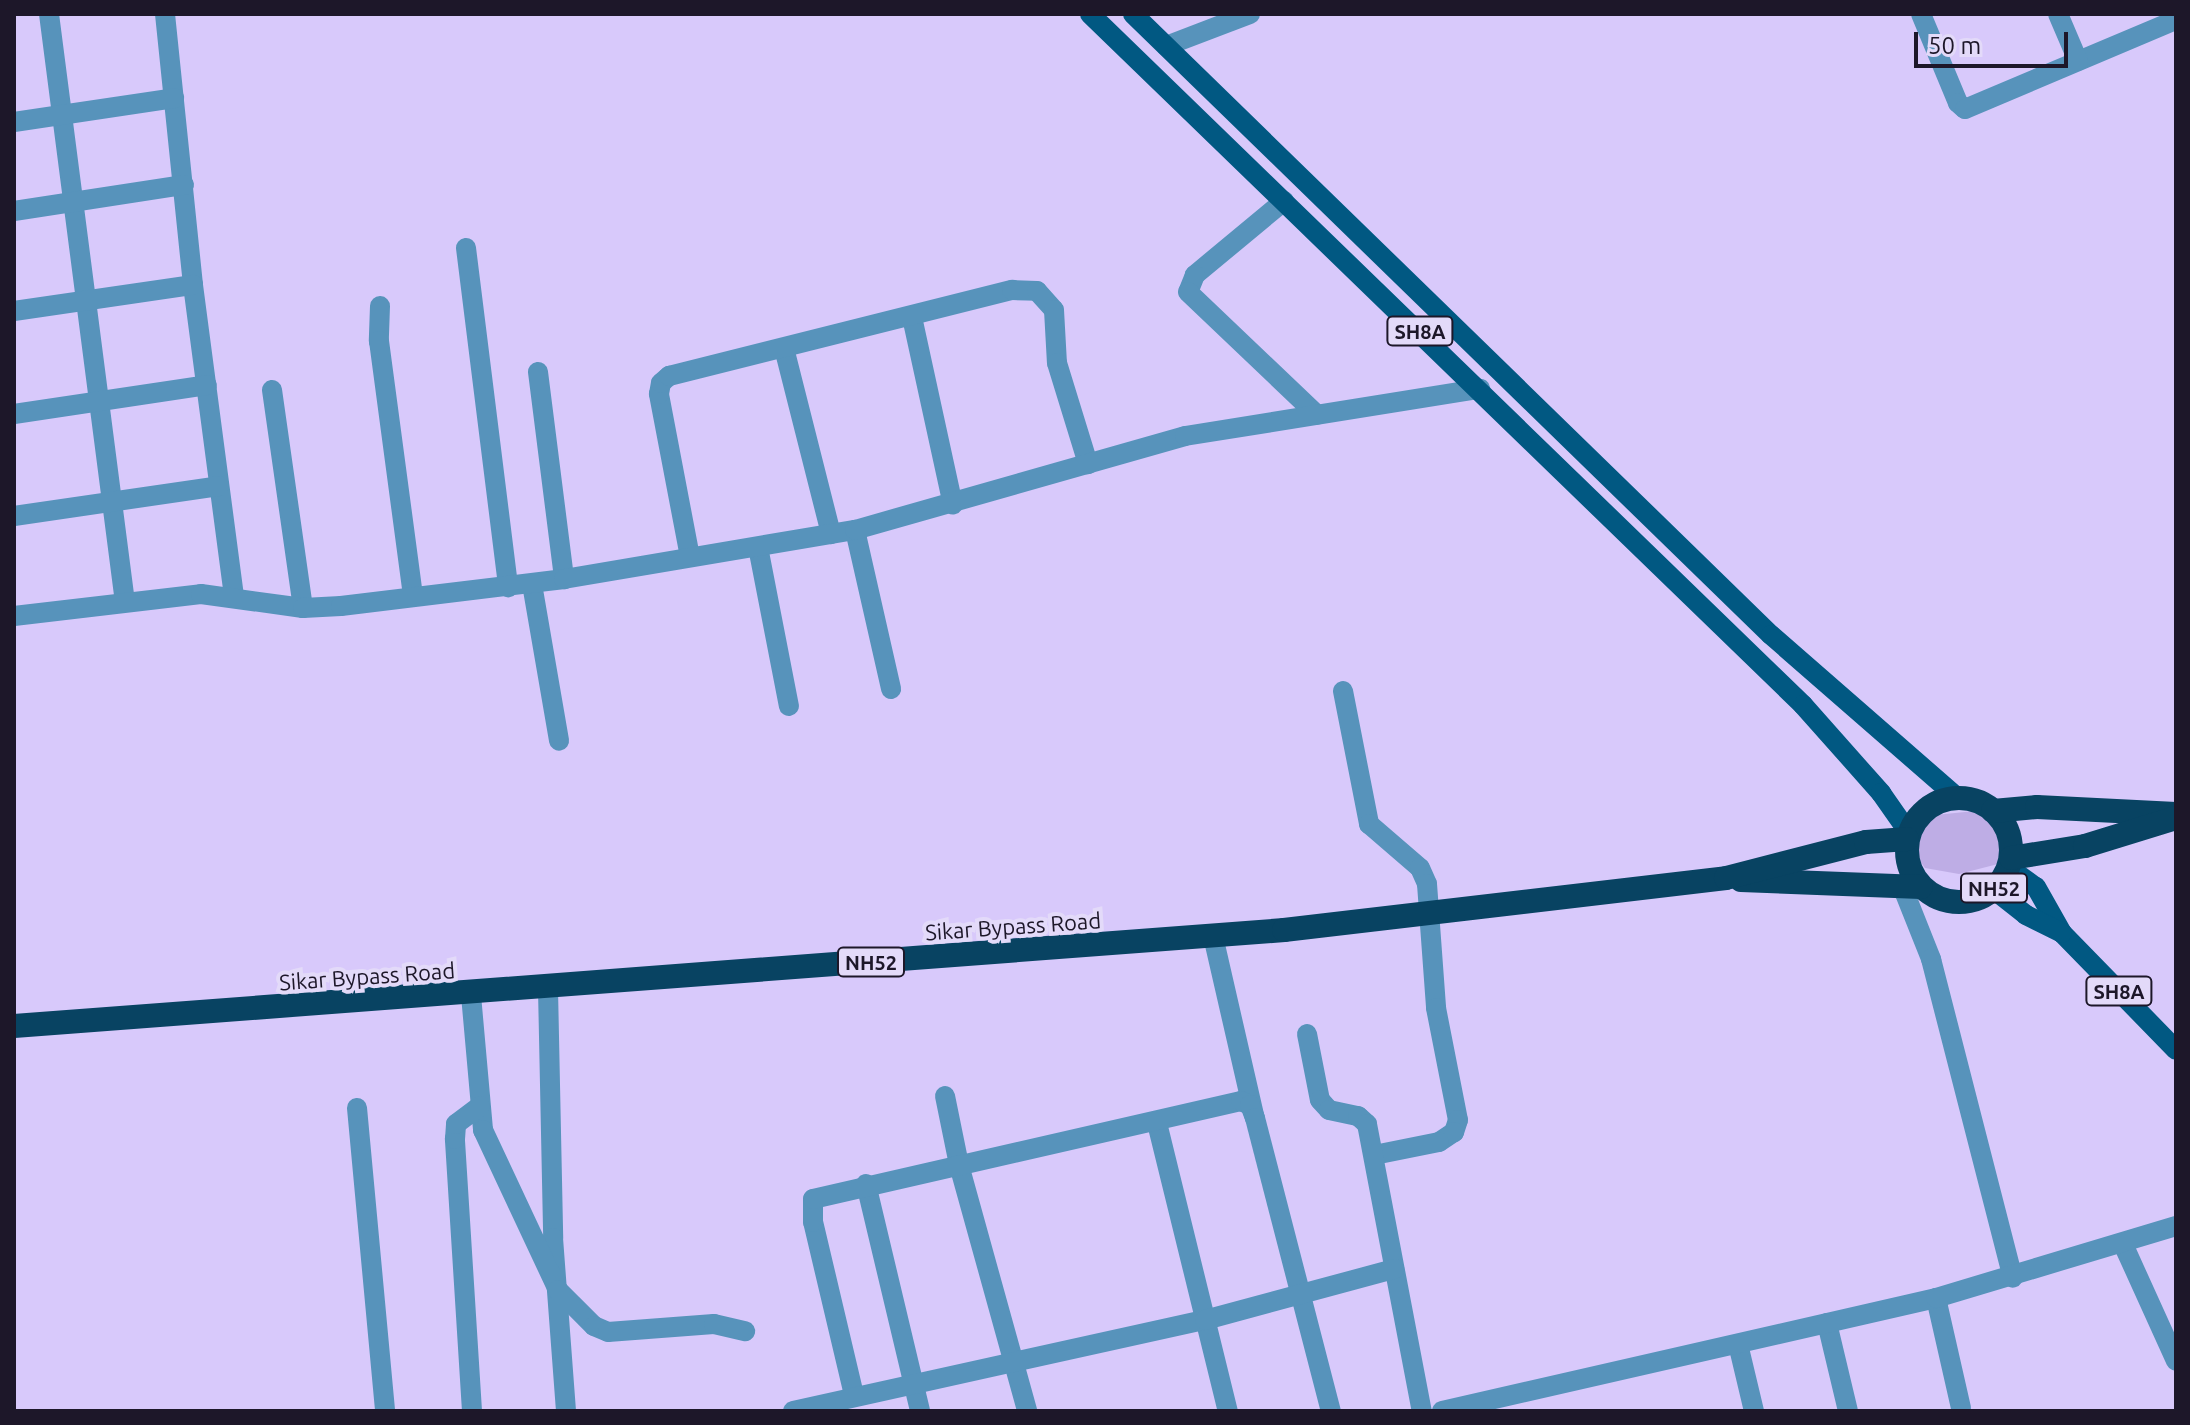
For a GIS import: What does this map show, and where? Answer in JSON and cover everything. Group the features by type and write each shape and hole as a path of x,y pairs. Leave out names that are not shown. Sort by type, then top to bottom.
{"highway":[{"name":"NH52","path":"1958,798 1993,811 2051,807 2176,816"},
{"path":"1912,887 1908,836 1933,805 1958,798"},
{"name":"NH52","path":"1993,811 2007,831 2010,863 1993,889"},
{"name":"NH52","path":"2010,863 2085,846 2176,816"},
{"name":"Sikar Bypass Road","path":"14,1026 471,995 1213,936 1726,878 1866,842 1908,836"},
{"name":"Sikar Bypass Road","path":"1726,878 1912,887 1949,901 1980,898 1993,889"}],"main road":[{"name":"SH8A","path":"1090,14 1803,705 1881,793 1908,836"},
{"name":"SH8A","path":"1133,14 1771,635 1958,798"},
{"name":"SH8A","path":"2010,863 2044,897 2062,933 2176,1050"},
{"name":"SH8A","path":"1993,889 2026,915 2062,933"}],"street":[{"path":"49,14 125,602"},
{"path":"165,14 193,285 234,596"},
{"path":"1166,46 1250,14"},
{"path":"1921,14 1958,103 1965,109 2176,20"},
{"path":"2058,14 2078,61"},
{"path":"14,122 174,98"},
{"path":"14,211 184,185"},
{"path":"1284,201 1195,275 1188,292 1317,415"},
{"path":"466,248 508,587"},
{"path":"14,311 193,285"},
{"path":"690,557 661,383 669,376 1024,288 1048,298 1054,310 1057,363 1088,464"},
{"path":"380,306 379,341 413,597"},
{"path":"912,317 953,505"},
{"path":"784,348 831,534"},
{"path":"538,372 564,579"},
{"path":"14,414 207,385"},
{"path":"14,616 125,602 234,596 303,608 532,584 855,530 953,505 1185,436 1480,389"},
{"path":"272,390 303,608"},
{"path":"14,516 219,486"},
{"path":"855,530 891,689"},
{"path":"758,547 789,706"},
{"path":"532,584 559,741"},
{"path":"1343,691 1369,824 1420,868 1431,912 1436,1008 1458,1120 1454,1132 1439,1142 1374,1155"},
{"path":"1912,887 2013,1278"},
{"path":"1213,936 1254,1115 1331,1411"},
{"path":"548,989 558,1290 566,1411"},
{"path":"471,995 480,1106 492,1155 517,1196 543,1265 558,1290 594,1326 608,1332 714,1324 745,1331"},
{"path":"1307,1034 1320,1100 1329,1110 1358,1116 1367,1124 1422,1411"},
{"path":"945,1096 959,1165 1027,1411"},
{"path":"854,1395 811,1210 813,1199 822,1194 1157,1123 1241,1101 1254,1115"},
{"path":"472,1411 455,1139 456,1124 480,1106"},
{"path":"357,1108 385,1411"},
{"path":"1157,1123 1228,1411"},
{"path":"866,1184 920,1411"},
{"path":"1442,1411 1488,1405 1936,1298 2013,1278 2176,1226"},
{"path":"2123,1244 2176,1361"},
{"path":"793,1411 1015,1359 1205,1320 1394,1269"},
{"path":"1936,1298 1961,1408"},
{"path":"1827,1323 1848,1411"},
{"path":"1738,1344 1754,1411"}],"shaded area":[{"path":"1985,810 2002,822 2007,836 1998,864 1959,874 1925,868 1915,854 1920,825 1935,815"}]}
